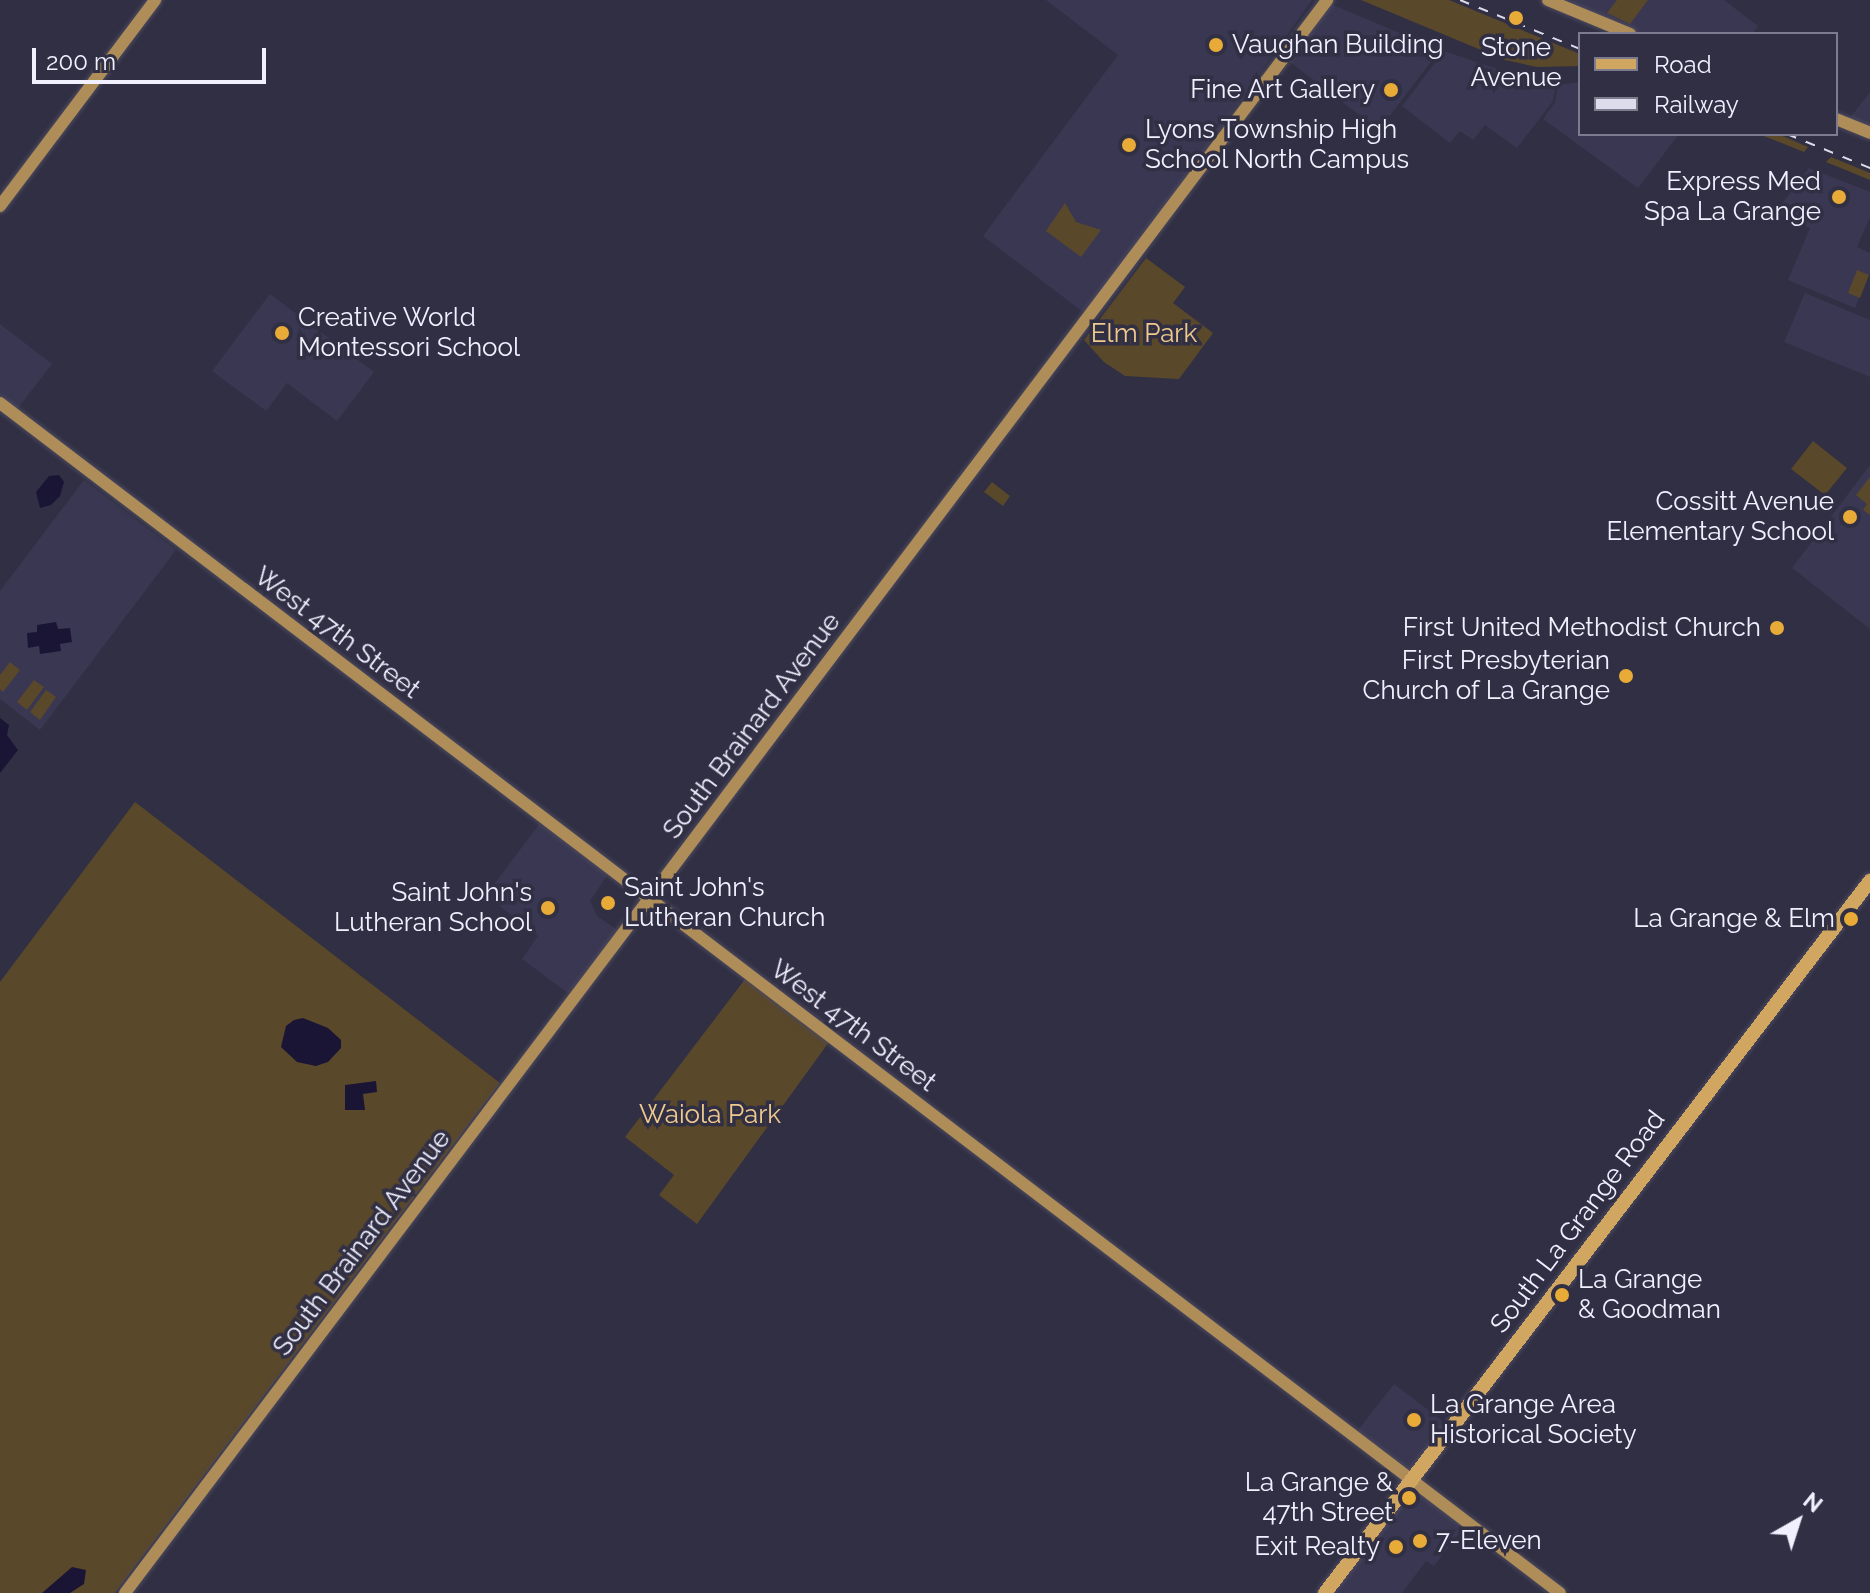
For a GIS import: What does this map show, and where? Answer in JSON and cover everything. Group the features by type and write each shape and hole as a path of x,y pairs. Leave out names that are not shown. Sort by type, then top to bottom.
{"main road":[{"name":"South La Grange Road","path":"1325,1593 1870,881"}],"street":[{"path":"0,206 155,0"},
{"name":"South Brainard Avenue","path":"125,1593 1327,0"},
{"path":"1548,0 1625,32"},
{"path":"1838,120 1870,133"},
{"name":"West 47th Street","path":"0,403 1560,1593"}],"shaded area":[{"name":"Lyons Township High School North Campus","path":"1046,0 1312,0 1087,315 983,236 1118,55"},
{"path":"1555,0 1724,0 1758,26 1754,32 1637,32"},
{"path":"1328,3 1440,50 1379,130 1286,59"},
{"path":"1444,51 1533,81 1556,85 1553,101 1517,148 1485,125 1473,140 1460,131 1450,143 1402,106"},
{"path":"1578,82 1578,136 1677,136 1638,188 1543,119 1555,102 1558,85"},
{"path":"1870,92 1870,128 1849,119"},
{"path":"1809,168 1870,192 1870,217 1857,247 1870,253 1870,273 1855,308 1788,280 1810,228 1774,214"},
{"path":"1805,293 1870,320 1870,377 1784,342"},
{"name":"Creative World Montessori School","path":"270,294 374,372 337,421 287,383 266,411 212,371"},
{"path":"0,324 52,364 15,412 0,401"},
{"name":"Cossitt Avenue Elementary School","path":"1870,465 1870,629 1792,568"},
{"path":"59,475 64,482 60,496 51,505 40,508 36,492 49,476"},
{"path":"84,480 176,550 40,730 0,699 0,591"},
{"path":"56,622 58,629 70,628 72,642 60,644 61,651 40,654 39,646 28,648 27,633 37,632 37,625"},
{"path":"0,718 9,725 7,735 18,750 0,773"},
{"name":"Saint John's Lutheran School","path":"540,823 608,874 590,901 597,916 617,930 569,994 522,959 538,936 486,895"},
{"path":"303,1018 328,1028 341,1040 341,1048 328,1062 316,1066 297,1062 281,1047 286,1026"},
{"path":"376,1081 377,1092 363,1094 365,1110 345,1110 345,1085"},
{"path":"1394,1384 1452,1428 1414,1478 1355,1434"},
{"path":"1415,1483 1467,1523 1434,1566 1426,1561 1402,1593 1330,1593"},
{"path":"72,1567 86,1570 84,1584 70,1593 42,1593"}],"green space":[{"path":"1361,0 1449,0 1578,53 1578,66 1537,67 1505,60"},
{"path":"1617,0 1648,0 1630,24 1607,13"},
{"path":"1764,136 1783,136 1808,147 1804,152"},
{"path":"1831,157 1870,173 1870,180 1826,162"},
{"path":"1065,203 1076,222 1101,230 1081,257 1046,231"},
{"name":"Elm Park","path":"1146,258 1185,287 1173,303 1213,333 1179,379 1125,376 1104,362 1084,340"},
{"path":"1857,270 1869,275 1860,298 1848,293"},
{"path":"1813,441 1847,468 1825,495 1791,469"},
{"path":"1870,477 1870,515 1863,510 1867,504 1856,495"},
{"path":"992,482 1010,496 1003,506 984,492"},
{"path":"10,662 20,670 3,692 0,689 0,675"},
{"path":"34,680 44,687 27,710 17,702"},
{"path":"46,690 56,697 40,720 30,712"},
{"path":"135,802 500,1083 115,1593 0,1593 0,982"},
{"name":"Waiola Park","path":"746,978 829,1042 697,1224 659,1195 674,1175 625,1137"}],"railway":[{"path":"1460,0 1578,48"},
{"path":"1792,136 1870,168"}],"place":[{"name":"Stone Avenue","path":"1516,18"},
{"name":"Vaughan Building","path":"1216,45"},
{"name":"Fine Art Gallery","path":"1391,90"},
{"name":"Lyons Township High School North Campus","path":"1129,145"},
{"name":"Express Med Spa La Grange","path":"1839,197"},
{"name":"Creative World Montessori School","path":"282,333"},
{"name":"Cossitt Avenue Elementary School","path":"1850,517"},
{"name":"First United Methodist Church","path":"1777,628"},
{"name":"First Presbyterian Church of La Grange","path":"1626,676"},
{"name":"Saint John's Lutheran Church","path":"608,903"},
{"name":"Saint John's Lutheran School","path":"548,908"},
{"name":"La Grange & Elm","path":"1851,919"},
{"name":"La Grange & Goodman","path":"1562,1295"},
{"name":"La Grange Area Historical Society","path":"1414,1420"},
{"name":"La Grange & 47th Street","path":"1409,1498"},
{"name":"7-Eleven","path":"1420,1541"},
{"name":"Exit Realty","path":"1396,1547"}]}
